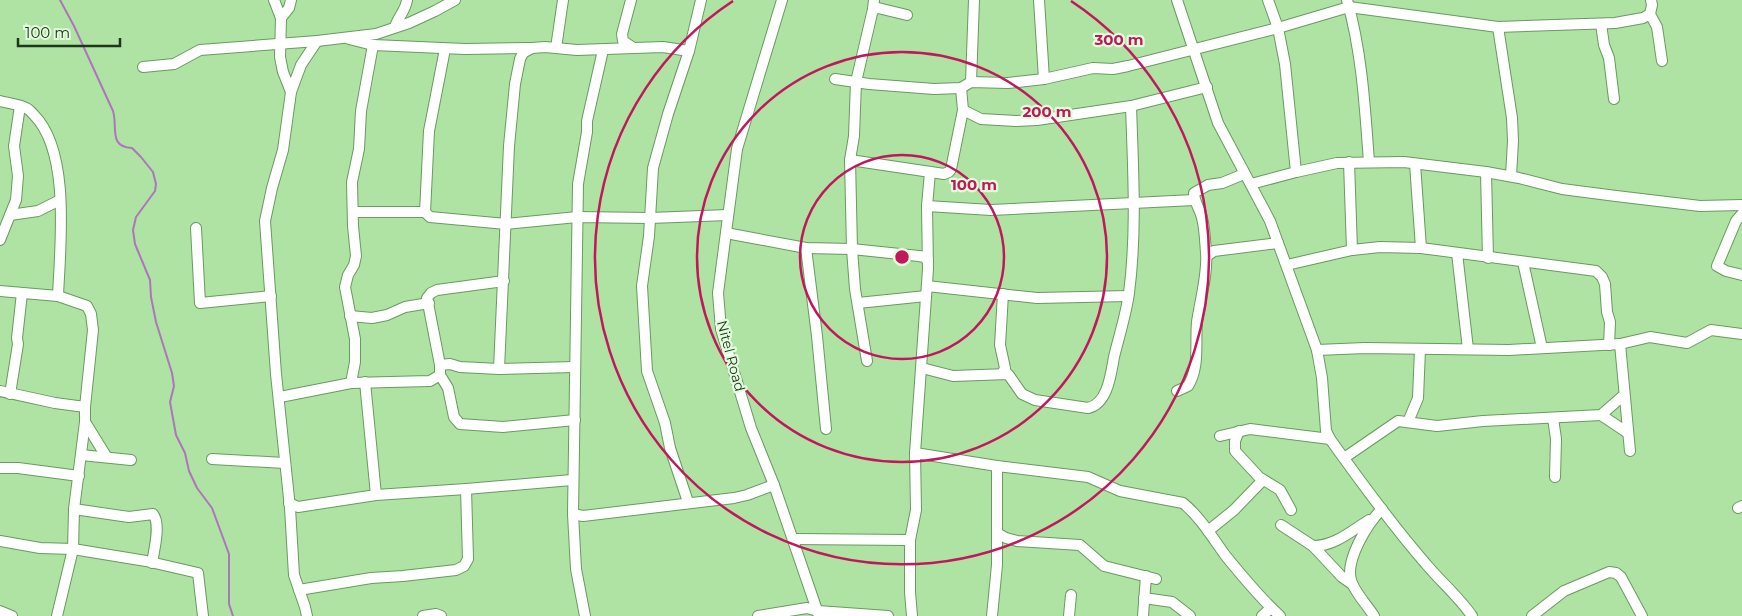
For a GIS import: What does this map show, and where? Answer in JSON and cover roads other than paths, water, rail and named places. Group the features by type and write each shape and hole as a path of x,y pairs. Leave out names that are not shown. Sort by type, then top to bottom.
{"street":[{"path":"274,0 281,18 280,57 283,72 291,92"},
{"path":"281,18 291,0"},
{"path":"395,27 408,0"},
{"path":"143,67 174,64 200,50 317,41 376,34 409,23 455,0"},
{"path":"556,48 563,0"},
{"path":"631,0 622,34 623,41 632,47"},
{"path":"688,502 670,448 663,416 647,371 642,286 650,218 653,168 668,114 689,51 701,0"},
{"name":"Nitel Road","path":"782,0 737,149 718,293 721,329 751,428 774,486 818,614"},
{"path":"971,82 974,0"},
{"path":"1039,0 1044,80"},
{"path":"1177,0 1218,123 1270,221 1317,350 1322,378 1326,431 1382,509 1426,564 1461,601 1472,616"},
{"path":"1268,0 1278,28 1285,64 1296,172"},
{"path":"1651,0 1650,14 1657,27 1662,61"},
{"path":"1348,3 1356,39 1365,105 1369,162"},
{"path":"835,79 934,88 961,88 971,82 1008,83 1044,80 1093,68 1120,68 1278,28 1348,3 1498,27 1601,24 1635,20 1650,14"},
{"path":"866,361 855,289 852,249 850,160 854,136 856,82 874,5 878,8 906,15"},
{"path":"1601,24 1604,45 1609,58 1614,100"},
{"path":"1498,27 1512,118 1513,140 1510,176"},
{"path":"344,37 373,45 445,49 520,50 556,48 603,50 632,47 663,47 689,51"},
{"path":"307,616 294,575 280,397 276,374 265,221 269,197 283,150 291,92 301,65 317,41"},
{"path":"350,383 355,362 355,339 345,287 356,256 352,182 359,149 361,111 373,45"},
{"path":"499,369 509,146 515,84 520,59 523,53 532,48"},
{"path":"425,212 430,131 445,49"},
{"path":"585,616 576,569 576,518 572,480 575,420 574,367 578,184 587,132 587,121 603,50"},
{"path":"850,160 944,174 949,172 964,110 961,88"},
{"path":"964,110 981,119 1016,121 1075,115 1131,106 1207,88"},
{"path":"0,101 27,108 39,120 51,138 60,200 58,296"},
{"path":"0,240 16,200 18,184 14,146 20,106"},
{"path":"922,368 953,376 1008,374 1022,394 1035,400 1088,408 1094,407 1100,402 1107,388 1128,296 1134,202 1131,106"},
{"path":"1348,162 1352,250"},
{"path":"1251,184 1325,165 1369,162 1415,164 1486,172 1562,189 1700,206 1742,205"},
{"path":"1415,164 1421,248"},
{"path":"912,616 910,540 916,510 915,453 927,291 927,206 930,172"},
{"path":"1486,172 1488,258"},
{"path":"1177,391 1188,386 1194,373 1197,325 1207,256 1202,220 1194,200 1194,193 1208,185 1244,174"},
{"path":"10,216 38,211 60,200"},
{"path":"927,206 991,210 1194,200"},
{"path":"353,212 425,212 430,217 506,224 577,217 650,218 728,215"},
{"path":"1742,214 1736,221 1717,266 1726,271 1742,274"},
{"path":"196,228 200,303 271,296"},
{"path":"726,233 806,248 852,249 918,256 924,257 928,261"},
{"path":"1207,256 1214,251 1278,243"},
{"path":"806,248 826,429"},
{"path":"1287,266 1352,250 1421,248 1596,271 1602,276 1605,284 1607,312 1624,395 1630,451"},
{"path":"1457,253 1468,349"},
{"path":"1523,262 1542,348"},
{"path":"504,281 437,290 427,298 440,370 448,388 454,417 460,424 503,427 575,420"},
{"path":"0,291 58,296 87,306 92,314 93,330 85,422 74,509 73,549 56,616"},
{"path":"858,302 927,291 1003,294 1037,298 1128,296"},
{"path":"22,293 18,344 5,393 85,407"},
{"path":"1002,374 1005,368 1000,345 1003,294"},
{"path":"350,316 372,318 387,315 399,308 429,302"},
{"path":"1317,350 1420,348 1509,350 1615,345 1650,337 1687,343 1711,330 1742,334"},
{"path":"1408,422 1418,398 1420,348"},
{"path":"280,397 350,383 430,381 440,370 450,364 460,367 499,369 574,367"},
{"path":"365,382 376,495"},
{"path":"1344,458 1393,423 1408,422 1437,426 1484,421 1601,414 1624,395"},
{"path":"1601,414 1628,433"},
{"path":"1553,418 1556,438 1555,477"},
{"path":"85,422 106,456"},
{"path":"1220,436 1250,429 1330,439"},
{"path":"1239,431 1235,441 1235,451 1263,480 1280,490 1292,510"},
{"path":"915,453 1088,478 1120,491 1183,503 1208,531 1237,570 1280,616"},
{"path":"81,455 131,460"},
{"path":"212,459 285,463"},
{"path":"992,616 997,565 997,466"},
{"path":"0,468 18,468 79,476"},
{"path":"289,503 298,507 376,495 572,480"},
{"path":"1208,531 1234,510 1263,480"},
{"path":"576,518 747,495 774,486"},
{"path":"299,590 371,578 456,570 464,566 468,559 466,489"},
{"path":"74,509 129,517 153,514 156,517 157,532 152,563"},
{"path":"1313,546 1336,541 1372,519 1382,509"},
{"path":"1352,584 1350,570 1357,546 1372,519"},
{"path":"1281,526 1313,546 1342,577 1352,584 1374,616"},
{"path":"997,533 1017,541 1080,545 1104,566 1151,578 1144,598 1142,616"},
{"path":"793,540 910,540"},
{"path":"0,541 40,548 73,549 146,560 198,573 204,616"},
{"path":"1532,616 1564,591 1609,572 1616,573 1621,577 1642,616"},
{"path":"1069,616 1071,595"},
{"path":"1144,598 1172,602 1190,616"},
{"path":"758,616 807,608 818,614 888,616"},
{"path":"1262,616 1271,608"},
{"path":"0,611 12,616"},
{"path":"423,616 436,614 442,616"}],"waterway":[{"path":"60,0 113,111 117,140 124,147 132,148 153,172 156,184 155,191 136,217 133,230 135,244 150,280 156,322 172,373 174,386 170,402 176,435 185,453 189,471 197,488 212,508 229,554 229,604 233,616"}]}
